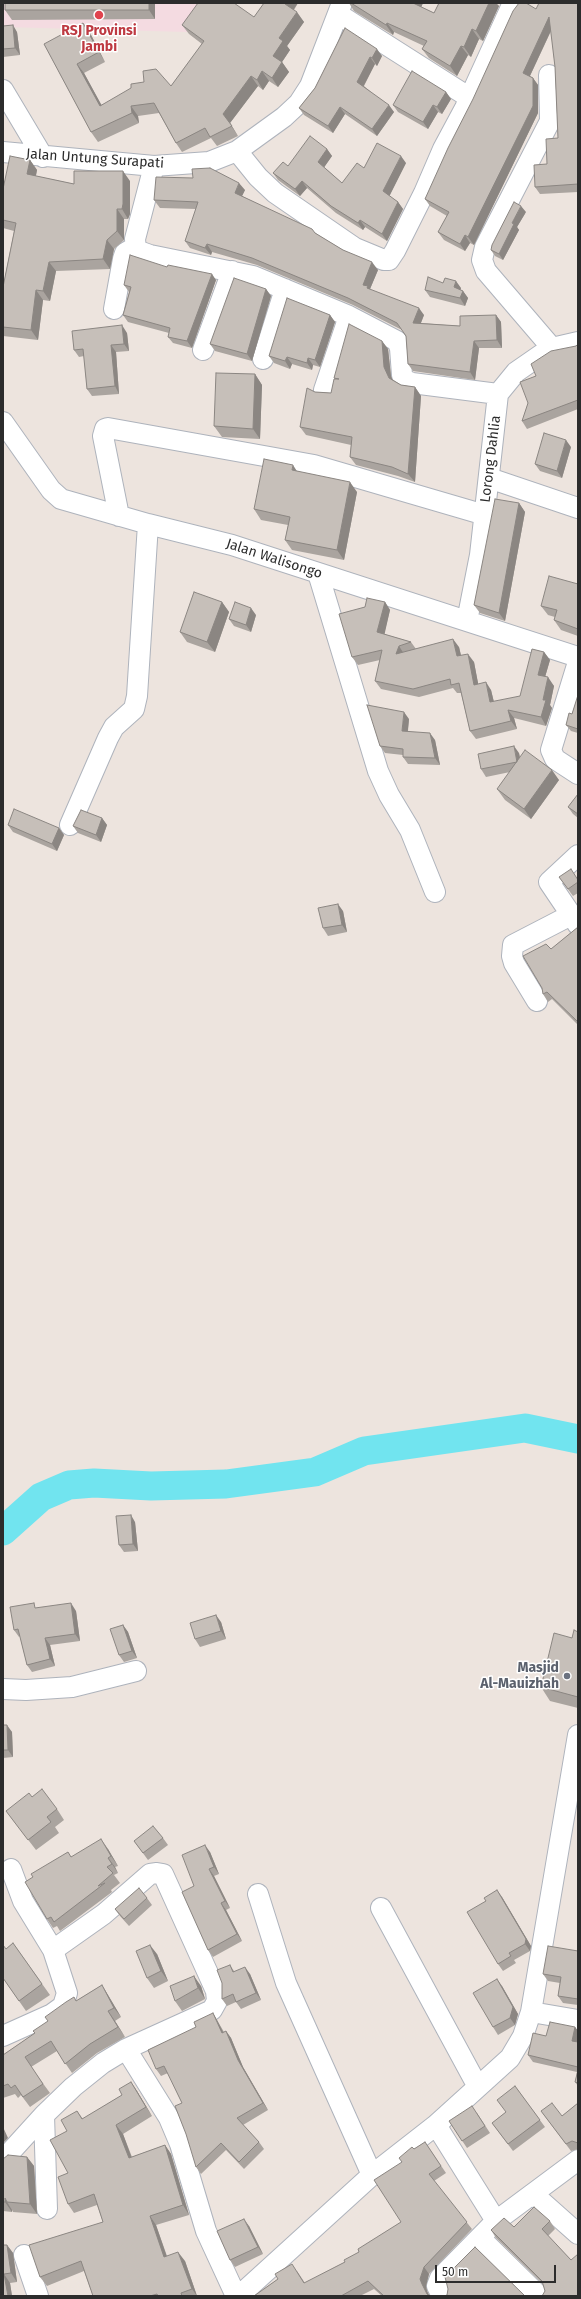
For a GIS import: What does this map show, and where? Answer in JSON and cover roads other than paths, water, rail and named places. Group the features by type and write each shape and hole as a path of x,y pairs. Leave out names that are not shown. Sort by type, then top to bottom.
{"street":[{"path":"237,151 258,176 275,193 355,248 387,260 395,251 424,193 443,149 470,98 512,5"},
{"path":"340,8 470,98"},
{"name":"Jalan Untung Surapati","path":"3,152 43,157 154,166 209,162 237,151 284,117 299,103 310,86 340,8"},
{"path":"549,75 550,121 485,247 482,260 486,271 552,348"},
{"path":"3,90 43,157"},
{"path":"154,166 135,239 136,250 150,255 253,276 349,316 397,341 400,348 402,375 405,380 412,383 498,394 516,372 552,348 578,342"},
{"path":"114,309 123,259 126,253 135,247"},
{"path":"204,350 232,271"},
{"path":"263,359 285,289"},
{"path":"324,390 349,316"},
{"name":"Lorong Dahlia","path":"467,622 485,515 498,394"},
{"name":"Jalan Walisongo","path":"3,422 56,496 65,500 148,524 232,545 578,657"},
{"path":"119,516 103,436 105,429 108,428 314,465 485,515"},
{"path":"489,478 578,508"},
{"path":"70,825 108,738 114,728 134,709 137,696 148,524"},
{"path":"318,573 378,771 389,795 410,830 436,892"},
{"path":"578,662 551,750 555,759 578,774"},
{"path":"537,1001 514,963 512,956 513,945 574,920 549,882 578,855"},
{"path":"3,1689 26,1690 72,1687 136,1670"},
{"path":"126,2049 169,2118 180,2144 206,2231 238,2296 372,2175 436,2125 510,2058 523,2036 531,2012 578,1735"},
{"path":"3,2036 52,2014 63,2006 66,1989 53,1950 23,1901 11,1869"},
{"path":"3,2160 44,2115 73,2087 103,2062 126,2049 212,2010 217,2001 216,1991 167,1878 157,1873 150,1874 104,1914 53,1950"},
{"path":"258,1894 286,1983 372,2175"},
{"path":"381,1908 478,2087"},
{"path":"531,2012 578,2020"},
{"path":"44,2115 47,2209"},
{"path":"436,2125 496,2221"},
{"path":"442,2296 437,2286 440,2278 496,2221 578,2160"},
{"path":"533,2194 578,2234"},
{"path":"480,2238 539,2296"},
{"path":"24,2255 38,2296"}],"waterway":[{"path":"3,1531 41,1497 69,1485 94,1483 151,1486 226,1484 315,1472 364,1451 525,1428 578,1439"}],"place":[{"name":"RSJ Provinsi Jambi","path":"99,15"},
{"name":"Masjid Al-Mauizhah","path":"567,1676"}]}
